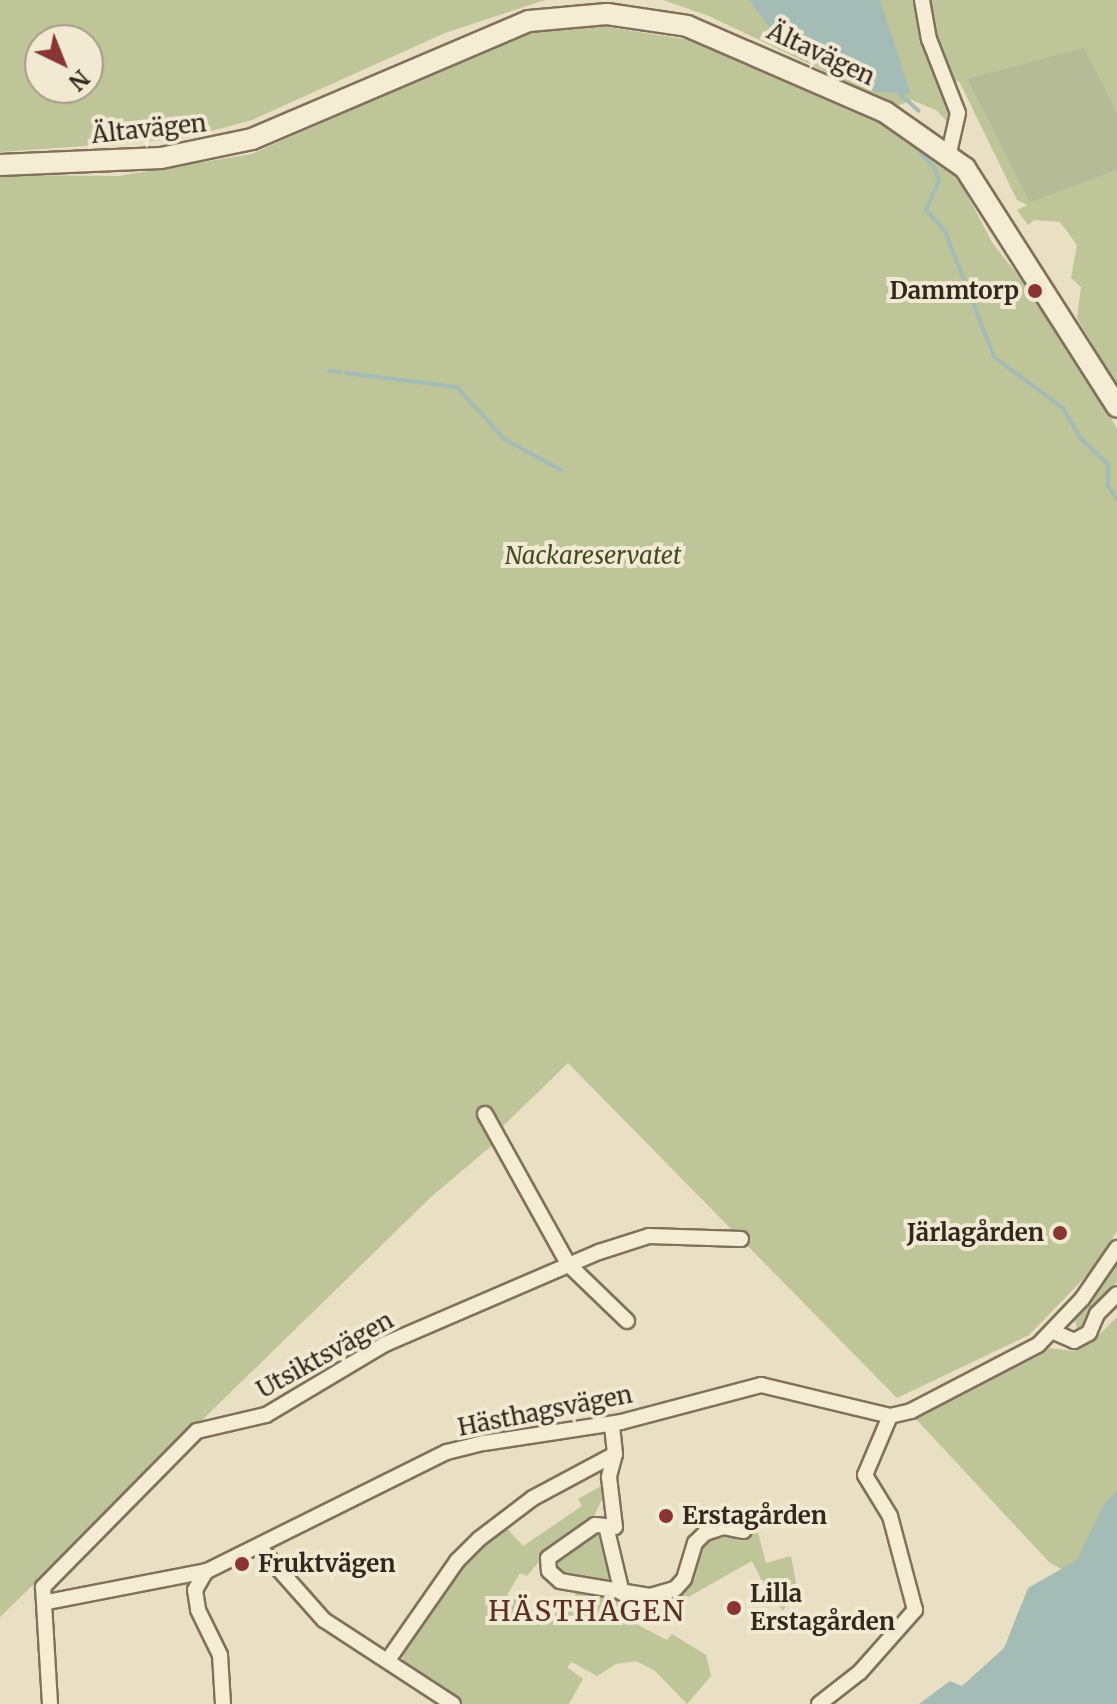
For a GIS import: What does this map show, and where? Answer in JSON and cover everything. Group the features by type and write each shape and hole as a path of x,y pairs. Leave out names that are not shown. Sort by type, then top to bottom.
{"main road":[{"name":"Ältavägen","path":"0,165 161,158 216,149 295,122 498,30 529,21 607,14 687,26 723,37 885,112 949,153 999,216 1117,407"}],"street":[{"path":"922,0 929,39 958,113 949,153"},
{"path":"485,1114 568,1264 627,1321"},
{"name":"Utsiktsvägen","path":"50,1704 47,1602 43,1587 51,1574 197,1431 266,1415 385,1344 568,1264 649,1236 741,1239"},
{"path":"819,1704 860,1672 915,1610 890,1516 865,1475 890,1416 932,1402 1054,1332 1117,1248"},
{"path":"1054,1332 1074,1341 1089,1333 1097,1314 1117,1294"},
{"name":"Hästhagsvägen","path":"47,1602 207,1571 260,1548 447,1452 612,1424 761,1385 890,1416"},
{"path":"612,1424 615,1454 609,1477 610,1526 622,1593"},
{"path":"388,1660 457,1561 479,1539 533,1498 615,1454"},
{"path":"610,1526 595,1525 565,1544 548,1558 549,1571 572,1584 650,1596 675,1589 684,1579 695,1543 705,1533 723,1527 744,1531"},
{"path":"260,1548 324,1620 453,1704"},
{"path":"207,1571 195,1590 220,1655 223,1704"}],"green space":[{"path":"0,0 545,0 445,33 252,120 181,139 0,152"},
{"path":"663,0 1117,0 1117,112 1087,55 967,79 1030,201 1117,170 1117,386 1077,318 1081,287 1071,278 1077,245 1060,222 1034,220 1028,225 1017,210 1027,205 1017,200 959,81 954,82 962,125 958,133 936,110 912,100 897,106 709,16"},
{"name":"Nackareservatet","path":"588,24 722,45 936,151 964,189 993,244 1066,335 1117,429 1117,1231 1091,1271 1029,1335 897,1398 568,1063 503,1126 501,1138 432,1196 0,1617 0,175 119,176 252,154 523,34"},
{"path":"1084,48 1117,112 1117,170 1030,202 967,79"},
{"path":"1117,1259 1117,1282 1088,1317 1087,1328 1077,1332 1075,1318"},
{"path":"1117,1317 1117,1634 1063,1570 1049,1562 915,1418 1050,1348 1072,1351 1094,1340"},
{"path":"601,1486 606,1490 592,1521 546,1553 527,1576 520,1573 507,1595 551,1621 560,1605 576,1604 575,1593 617,1598 621,1622 632,1622 667,1640 672,1634 706,1655 711,1676 687,1704 655,1671 636,1661 616,1664 597,1676 572,1662 567,1667 583,1679 569,1704 463,1704 406,1666 400,1653 455,1573 503,1524 523,1546 582,1506 578,1499"},
{"path":"596,1529 614,1585 567,1579 554,1569 556,1555"},
{"path":"722,1529 739,1541 757,1529 766,1563 791,1556 796,1583 783,1611 762,1583 748,1588 761,1579 752,1561 683,1600 677,1593 697,1547"}],"water":[{"path":"749,0 880,0 911,94 874,92 785,48"},
{"path":"1117,1491 1117,1704 919,1704 950,1681 962,1686 1004,1648 1028,1588 1077,1560 1104,1504"}],"waterway":[{"path":"900,94 919,111"},
{"path":"920,153 934,167 939,181 926,210 945,231 994,357 1063,408 1080,438 1108,464 1108,486 1117,500"},
{"path":"329,371 340,372"},
{"path":"346,373 457,387 504,439 561,470"}],"place":[{"name":"Dammtorp","path":"1035,291"},
{"name":"Järlagården","path":"1060,1233"},
{"name":"Erstagården","path":"666,1516"},
{"name":"Fruktvägen","path":"242,1564"},
{"name":"Lilla Erstagården","path":"734,1608"}],"district":[{"name":"HÄSTHAGEN","path":"587,1611"}]}
